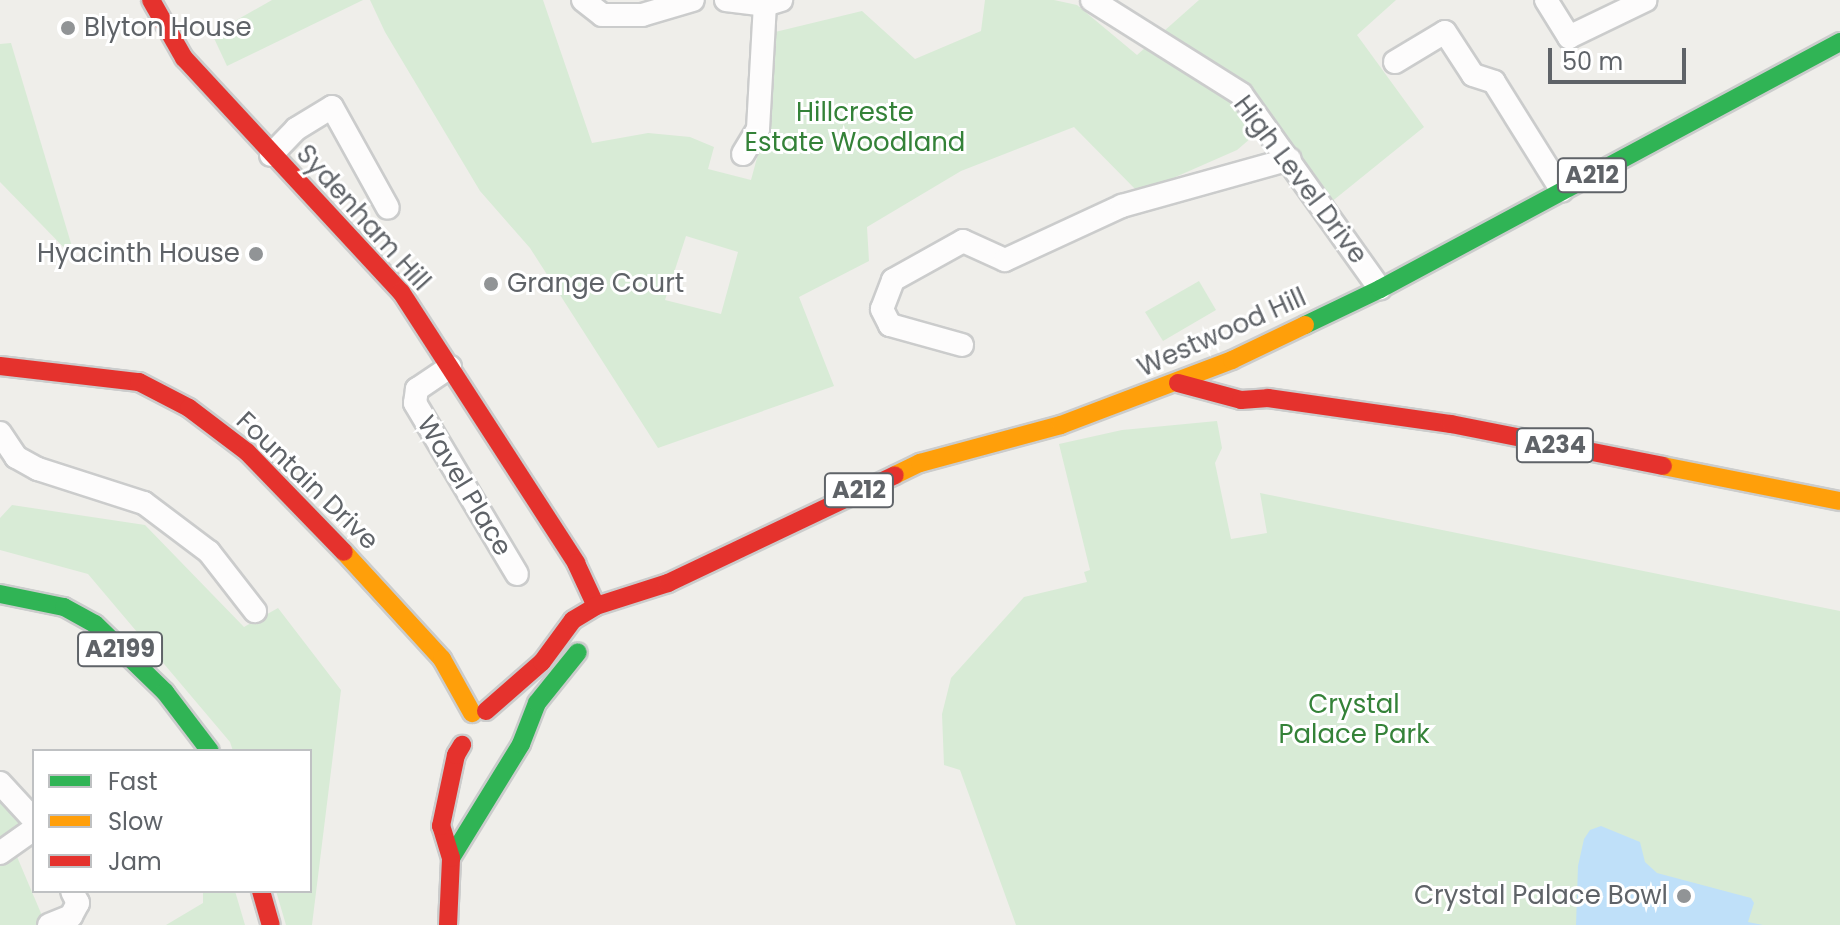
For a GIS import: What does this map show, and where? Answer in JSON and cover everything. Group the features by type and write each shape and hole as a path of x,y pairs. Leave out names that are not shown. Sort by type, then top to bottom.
{"main road":[{"name":"Sydenham Hill","path":"151,0 184,58 401,292 576,563 596,606"},
{"name":"Westwood Hill","path":"479,712 542,662 573,620 596,606 668,583 920,463 1061,425 1178,383 1242,371 1380,289 1839,43"},
{"name":"Fountain Drive","path":"0,366 139,382 189,408 247,452 308,512 442,659 479,712"},
{"path":"1242,371 1268,398"},
{"name":"A234","path":"1178,383 1241,400"},
{"name":"A234","path":"1143,396 1215,403 1268,398 1451,424 1840,501"},
{"name":"A2199","path":"0,594 64,607 95,624 165,692 208,749"},
{"path":"465,836 467,807 491,755 503,745 505,730 537,703 590,637 596,606"},
{"path":"451,858 512,759 537,703"},
{"path":"448,925 451,858 441,826 456,755 462,745 461,726 479,712 503,724"},
{"path":"462,745 480,756"},
{"path":"262,893 271,925"}],"street":[{"path":"583,0 602,15 642,15 693,0"},
{"path":"726,0 773,2 758,129 743,154"},
{"name":"High Level Drive","path":"1092,0 1241,94 1380,289"},
{"path":"1546,0 1569,37 1646,0"},
{"path":"1395,62 1445,32 1473,75 1494,82 1562,191"},
{"path":"271,155 296,129 332,107 388,208"},
{"path":"962,345 890,325 882,309 893,280 963,241 1005,260 1122,206 1290,159"},
{"name":"Wavel Place","path":"450,367 417,389 415,403 517,574"},
{"path":"0,433 16,457 38,469 144,503 209,552 255,611"},
{"path":"0,783 32,818"},
{"path":"0,853 32,830"},
{"path":"49,925 71,916 78,903 73,893"}],"green space":[{"path":"272,0 363,0 227,66 212,34"},
{"name":"Hillcreste Estate Woodland","path":"370,0 543,0 592,143 648,133 690,137 714,147 708,169 751,180 764,132 771,33 862,11 915,59 981,31 985,0 1054,0 1077,5 1137,55 1199,0 1396,0 1357,35 1424,127 1330,203 1271,121 1237,150 1139,193 1074,127 961,171 867,227 869,261 799,297 834,386 658,448 530,248 480,191 385,32","holes":["686,236 738,252 721,314 665,300"]},
{"path":"11,43 76,260 0,182 0,44"},
{"path":"1199,281 1216,310 1163,341 1145,312"},
{"name":"Crystal Palace Park","path":"1217,421 1222,448 1215,463 1231,539 1267,533 1260,493 1840,611 1840,925 1016,925 960,770 944,765 942,714 951,678 1024,597 1087,582 1084,572 1090,570 1059,444 1122,430"},
{"path":"12,505 145,525 244,627 278,608 341,690 312,925 286,925 277,893 312,893 312,749 232,749 230,742 88,574 0,550 0,518"},
{"path":"0,783 32,818 32,822 0,853"},
{"path":"15,852 46,925 0,925 0,863"},
{"path":"203,893 236,893 245,925 166,925 203,903"}],"water":[{"path":"1601,826 1640,842 1645,862 1657,873 1751,898 1754,903 1748,922 1763,925 1576,925 1578,866 1584,839 1590,830"}],"traffic: fast":[{"path":"1305,325 1380,289 1840,42"},
{"path":"0,594 64,607 95,624 165,692 208,749"},
{"path":"451,858 521,744 537,703 578,652"}],"traffic: slow":[{"path":"895,475 920,463 1061,425 1232,360 1305,325"},
{"path":"1663,466 1840,501"},
{"path":"344,552 442,659 472,713"}],"traffic: jam":[{"path":"151,0 184,58 401,292 576,563 596,606"},
{"path":"0,366 139,382 189,408 247,452 344,552"},
{"path":"1178,383 1241,400 1268,398 1451,424 1663,466"},
{"path":"486,711 542,662 573,620 596,606 668,583 895,475"},
{"path":"448,925 451,858 441,826 456,755 462,745"},
{"path":"262,893 271,925"}],"place":[{"name":"Blyton House","path":"68,28"},
{"name":"Hyacinth House","path":"256,254"},
{"name":"Grange Court","path":"491,284"},
{"name":"Crystal Palace Bowl","path":"1684,896"}]}
